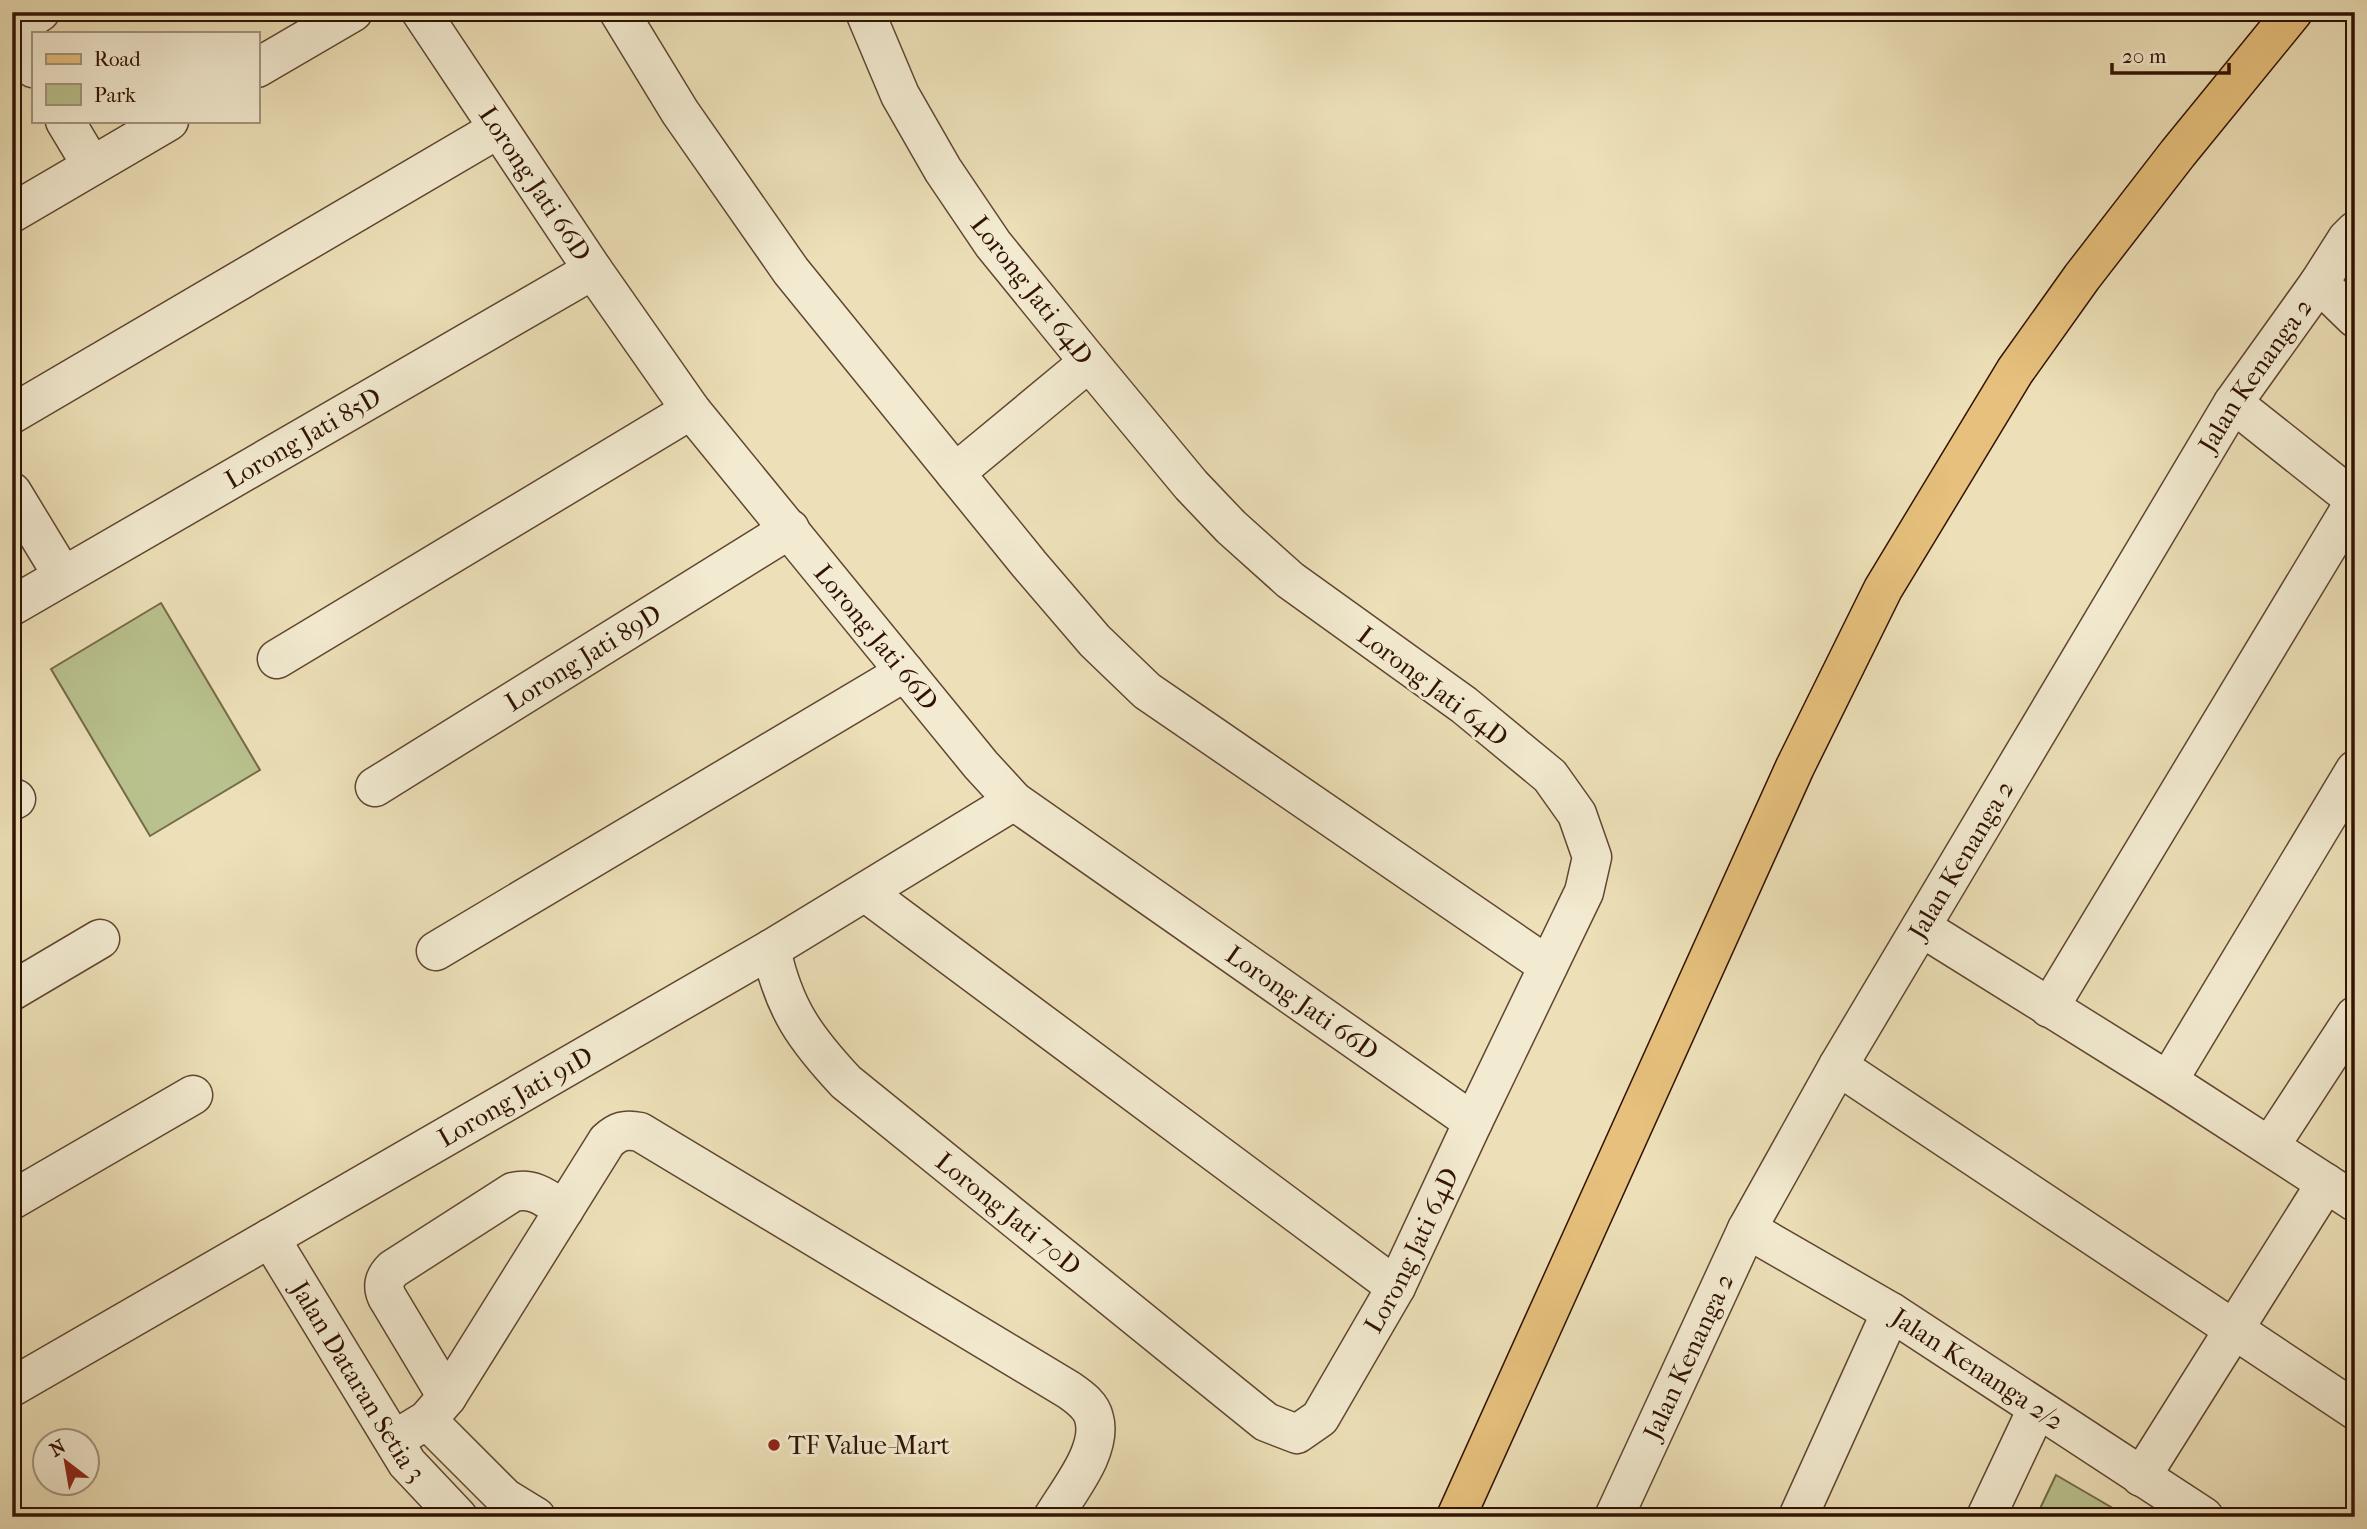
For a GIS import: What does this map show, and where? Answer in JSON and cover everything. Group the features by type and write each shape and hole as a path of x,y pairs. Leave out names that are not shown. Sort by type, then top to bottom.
{"main road":[{"path":"1456,1517 1795,767 1883,589 2015,372 2082,277 2178,153 2293,12"}],"street":[{"path":"32,66 12,31 40,12"},
{"path":"259,67 353,12"},
{"name":"Lorong Jati 66D","path":"421,12 498,130 691,410 981,765 1014,801 1473,1122"},
{"path":"619,12 680,112 791,271 1029,564 1095,641 1147,691 1548,966"},
{"name":"Lorong Jati 64D","path":"865,12 900,94 943,170 993,244 1191,485 1231,527 1290,580 1464,705 1550,776 1577,814 1592,857 1584,892 1396,1287 1320,1418 1297,1434"},
{"path":"66,122 92,166"},
{"path":"12,213 167,122"},
{"path":"12,414 498,130"},
{"name":"Jalan Kenanga 2","path":"1614,1517 1747,1229 1838,1066 2234,403 2355,231"},
{"name":"Lorong Jati 85D","path":"12,606 593,270"},
{"path":"2319,283 2355,318"},
{"path":"955,473 1088,362"},
{"path":"2049,1008 2355,500 2234,403"},
{"path":"278,659 691,410"},
{"path":"12,492 63,576"},
{"name":"Lorong Jati 89D","path":"375,786 790,529"},
{"path":"436,951 905,672"},
{"path":"2168,1081 2355,770"},
{"name":"Lorong Jati 91D","path":"12,1387 771,949 1014,801"},
{"path":"865,892 1396,1287"},
{"path":"1921,927 2340,1192 2233,1329 2141,1477"},
{"path":"12,991 100,939"},
{"name":"Lorong Jati 70D","path":"771,949 777,976 790,1011 814,1047 846,1082 1266,1422 1297,1434"},
{"path":"2270,1146 2355,1016"},
{"path":"1838,1066 2355,1410"},
{"path":"12,1200 192,1095"},
{"path":"394,1440 437,1408 607,1141 622,1130 639,1132 1084,1401 1094,1416 1096,1436 1091,1454 1053,1517"},
{"path":"536,1517 505,1498 437,1408 387,1297 384,1282 393,1269 513,1192 535,1191 565,1210"},
{"name":"Jalan Kenanga 2/2","path":"1747,1229 1891,1312 2204,1517"},
{"name":"Jalan Dataran Setia 3","path":"270,1238 407,1463 458,1517"},
{"path":"1798,1517 1891,1312"},
{"path":"1986,1517 2037,1409"}],"green space":[{"path":"161,603 260,770 150,836 51,669"},
{"path":"2056,1475 2128,1517 2036,1517"}],"place":[{"name":"TF Value-Mart","path":"774,1445"}]}
